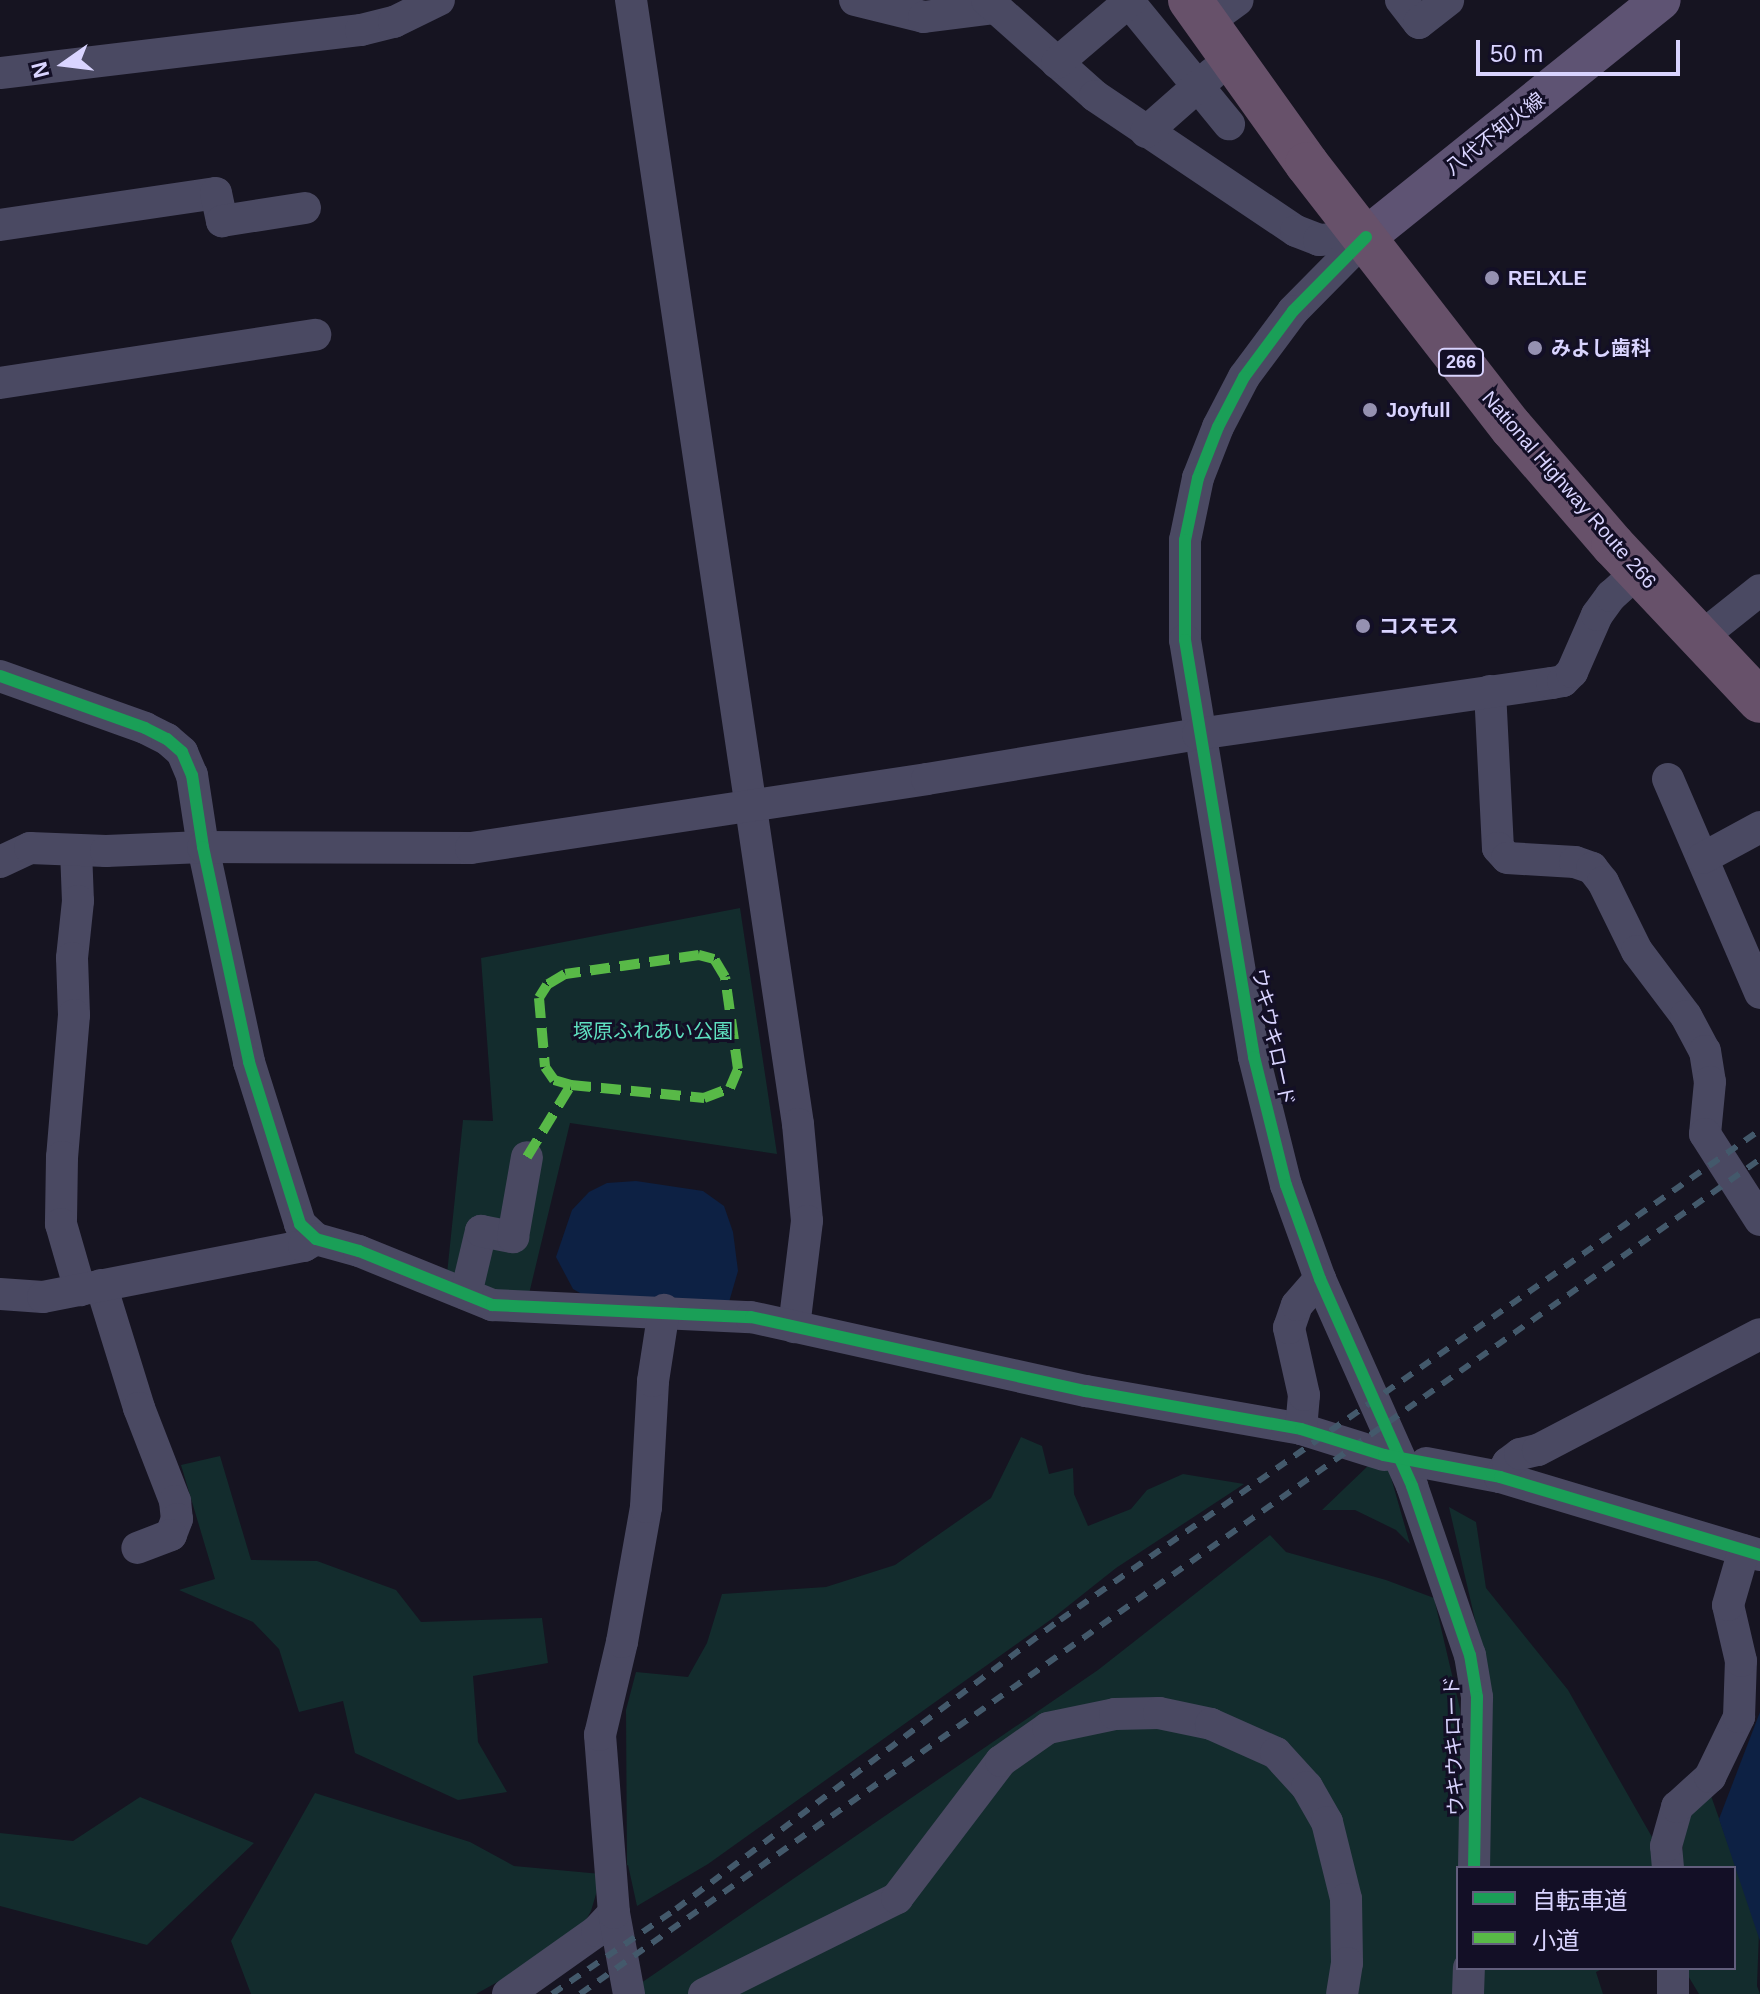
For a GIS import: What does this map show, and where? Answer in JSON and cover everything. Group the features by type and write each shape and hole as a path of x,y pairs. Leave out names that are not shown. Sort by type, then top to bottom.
{"highway":[{"name":"National Highway Route 266","path":"1206,6 1230,60 1512,428 1638,572 1760,701"}],"main road":[{"name":"八代不知火線","path":"1366,237 1648,4"}],"street":[{"path":"0,73 361,30 394,22 439,0"},
{"path":"631,0 798,1124 807,1221 794,1327"},
{"path":"855,0 924,17 991,4 1057,63 1146,132 1296,231 1319,240 1366,237"},
{"path":"1401,0 1419,23 1448,0"},
{"path":"1057,63 1130,1 1196,86 1224,128"},
{"path":"1146,132 1230,60"},
{"path":"0,225 216,193 222,221 305,208"},
{"name":"ウキウキロード","path":"1366,237 1293,311 1244,377 1218,427 1198,478 1185,540 1185,640 1198,734 1254,1057 1286,1185 1320,1279 1412,1486 1470,1655 1477,1697 1474,1866"},
{"path":"0,383 315,335"},
{"path":"0,862 30,848 471,848 1198,734 1563,681 1572,672 1597,615 1611,596 1638,572"},
{"path":"1701,637 1760,590"},
{"path":"0,676 167,739 182,752 192,775 203,847 257,1089 300,1224 316,1239 359,1251 492,1305 534,1309 664,1310 751,1317 1086,1391 1301,1429 1384,1455"},
{"path":"1490,691 1498,848 1507,858 1575,862 1592,868 1603,882 1637,951 1686,1016 1705,1051 1710,1082 1705,1134 1760,1220"},
{"path":"1668,779 1760,993"},
{"path":"1703,858 1760,827"},
{"path":"76,850 78,901 72,958 74,1015 62,1157 61,1224 91,1287 175,1501 177,1519 171,1535 137,1548"},
{"path":"466,1294 481,1231 513,1237 527,1157"},
{"path":"0,1294 43,1297 304,1246 316,1239"},
{"path":"1301,1429 1304,1395 1289,1328 1297,1305 1320,1279"},
{"path":"629,1994 614,1913 600,1735 622,1642 646,1507 653,1381 664,1310"},
{"path":"1500,1477 1508,1463 1520,1454 1538,1450 1760,1334"},
{"path":"1426,1463 1500,1477 1752,1553 1728,1605 1741,1661 1739,1717 1710,1777 1677,1807 1666,1846 1668,1866"},
{"path":"704,1994 897,1898 1001,1761 1048,1728 1115,1714 1159,1713 1211,1724 1276,1753 1307,1787 1327,1822 1346,1899 1347,1963 1342,1994"},
{"path":"508,1994 597,1931 614,1913"},
{"path":"1468,1994 1469,1970"},
{"path":"1673,1970 1673,1994"}],"green space":[{"name":"塚原ふれあい公園","path":"740,908 777,1154 570,1123 529,1294 505,1293 447,1274 463,1120 493,1121 481,958"},
{"path":"1021,1437 1042,1446 1049,1474 1073,1468 1074,1494 1088,1526 1131,1509 1147,1490 1183,1474 1244,1484 1116,1568 1053,1618 708,1864 637,1906 628,1865 602,1874 591,1911 581,1929 562,1946 476,1994 251,1994 231,1941 315,1793 470,1842 514,1866 601,1874 627,1865 626,1710 636,1672 688,1677 707,1643 722,1594 826,1587 895,1565 991,1498"},
{"path":"220,1456 251,1560 317,1561 396,1590 421,1622 542,1618 548,1663 473,1676 478,1742 507,1792 458,1800 355,1753 343,1701 299,1712 279,1649 253,1622 179,1590 215,1579 181,1465"},
{"path":"1371,1463 1388,1467 1410,1544 1396,1530 1355,1510 1322,1510"},
{"path":"1449,1507 1476,1522 1486,1588 1568,1690 1652,1837 1654,1866 1456,1866 1456,1970 1600,1970 1596,1972 1603,1994 625,1994 1098,1670 1270,1535 1286,1552 1386,1580 1434,1598 1460,1709 1466,1804 1491,1689"},
{"path":"1710,1793 1736,1866 1681,1866 1685,1816"},
{"path":"140,1797 254,1843 147,1945 0,1906 0,1833 73,1841"},
{"path":"1736,1866 1759,1931 1757,1986 1760,1994 1699,1994 1686,1970 1736,1970"}],"water":[{"path":"636,1181 703,1191 724,1206 733,1232 738,1271 729,1302 587,1297 573,1289 556,1257 572,1210 589,1192 607,1183"},
{"path":"1760,1712 1760,1941 1736,1866 1719,1819"}],"railway":[{"path":"552,1994 676,1909 1060,1620 1760,1130"},
{"path":"580,1994 1760,1159"}],"marked path":[{"path":"527,1157 571,1085 704,1098 730,1088 738,1069 725,977 714,959 699,955 565,974 547,985 539,998 545,1067 554,1080 571,1085"}],"cycle path":[{"path":"1366,237 1293,311 1244,377 1218,427 1198,478 1185,540 1185,640 1254,1057 1286,1185 1320,1279 1412,1486 1470,1655 1477,1697 1474,1866"},
{"path":"0,676 145,728 167,739 182,752 192,775 203,847 249,1062 300,1224 316,1239 359,1251 492,1305 751,1317 1086,1391 1301,1429 1384,1455 1500,1477 1760,1555"}],"place":[{"name":"RELXLE","path":"1492,278"},
{"name":"みよし歯科","path":"1535,348"},
{"name":"Joyfull","path":"1370,410"},
{"name":"コスモス","path":"1363,626"}]}
